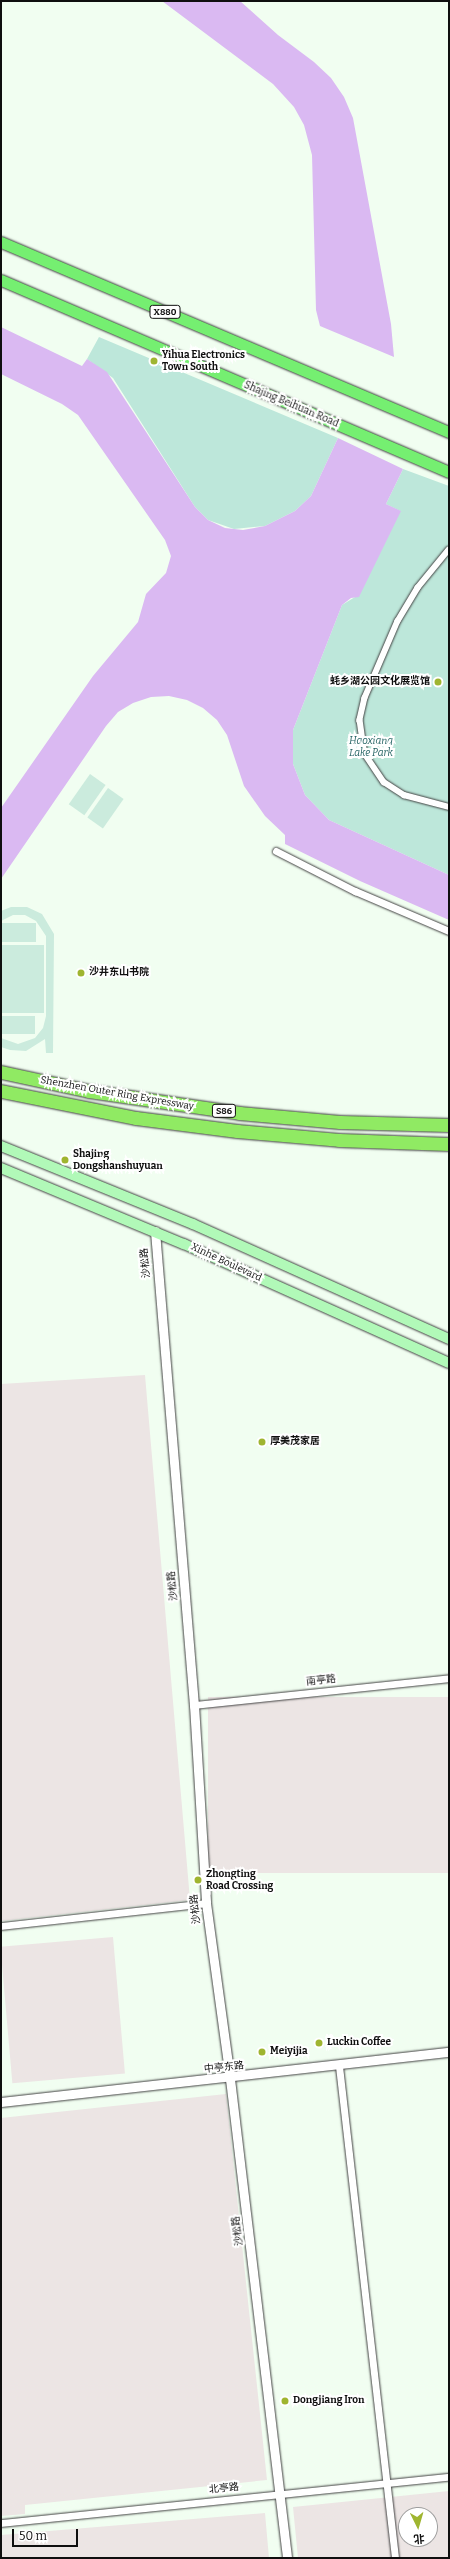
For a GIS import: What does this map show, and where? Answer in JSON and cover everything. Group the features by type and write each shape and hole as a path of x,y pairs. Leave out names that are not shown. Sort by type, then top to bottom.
{"highway":[{"name":"Shenzhen Outer Ring Expressway","path":"1,1072 110,1094 239,1113 340,1122 449,1125"},
{"name":"Shenzhen Outer Ring Expressway","path":"1,1091 129,1116 237,1131 339,1140 449,1144"}],"main road":[{"name":"X880","path":"1,242 449,432"},
{"name":"Shajing Beihuan Road","path":"1,280 449,472"},
{"path":"1,1146 193,1224 449,1339"},
{"name":"Xinhe Boulevard","path":"1,1168 154,1231 449,1363"}],"street":[{"path":"449,550 418,588 398,621 365,698 360,732 365,754 384,782 404,795 449,807"},
{"path":"276,851 355,891 449,931"},
{"name":"沙松路","path":"154,1231 194,1705 206,1903 230,2079 281,2494 287,2558"},
{"name":"南亭路","path":"194,1705 449,1678"},
{"path":"1,1926 206,1903"},
{"name":"中亭东路","path":"1,2102 230,2079 449,2052"},
{"path":"340,2066 388,2483 395,2558"},
{"name":"北亭路","path":"1,2523 449,2477"}],"shaded area":[{"path":"162,1 240,1 278,35 314,62 331,78 344,97 353,118 391,324 394,357 320,326 316,310 312,155 304,125 294,107 273,84"},
{"path":"1,327 82,366 87,359 107,372 195,507 208,520 225,528 243,530 265,526 295,511 311,496 338,438 403,469 386,504 401,511 359,597 351,598 342,605 293,730 293,764 305,795 329,820 449,875 449,920 360,881 285,844 285,835 265,816 244,786 227,735 217,720 203,708 187,700 169,696 151,697 133,703 118,712 106,726 1,879 1,808 93,676 138,622 146,594 166,573 171,556 165,540 78,415 62,404 1,374"},
{"path":"145,1375 190,1900 1,1921 1,1384"},
{"path":"208,1697 449,1697 449,1873 208,1873"},
{"path":"113,1937 125,2073 12,2083 1,1947"},
{"path":"226,2094 267,2480 25,2505 25,2514 1,2516 1,2118"},
{"path":"449,2491 449,2558 298,2558 293,2507"},
{"path":"265,2513 269,2558 1,2558 1,2535"}],"green space":[{"path":"99,337 338,438 311,496 295,511 265,526 234,529 208,520 195,507 113,378 87,359"},
{"name":"Haoxiang Lake Park","path":"403,469 449,486 449,875 329,820 305,795 293,764 293,730 342,605 355,597 400,511 386,504"},
{"path":"90,774 106,785 84,815 69,804"},
{"path":"108,788 124,799 103,828 87,817"},
{"path":"11,907 27,907 42,914 54,934 53,1053 46,1053 45,1039 26,1051 10,1050 1,1047 1,1038 18,1044 35,1038 43,1028 46,1016 46,936 36,921 25,915 13,915 1,921 1,911"},
{"path":"2,923 36,923 36,942 2,942"},
{"path":"1,945 44,945 44,1013 1,1013"},
{"path":"1,1016 35,1016 35,1034 1,1034"}],"place":[{"name":"Yihua Electronics Town South","path":"154,361"},
{"name":"蚝乡湖公园文化展览馆","path":"438,682"},
{"name":"沙井东山书院","path":"81,973"},
{"name":"Shajing Dongshanshuyuan","path":"65,1160"},
{"name":"厚美茂家居","path":"262,1442"},
{"name":"Zhongting Road Crossing","path":"198,1880"},
{"name":"Luckin Coffee","path":"319,2043"},
{"name":"Meiyijia","path":"262,2052"},
{"name":"Dongjiang Iron","path":"285,2401"}]}
